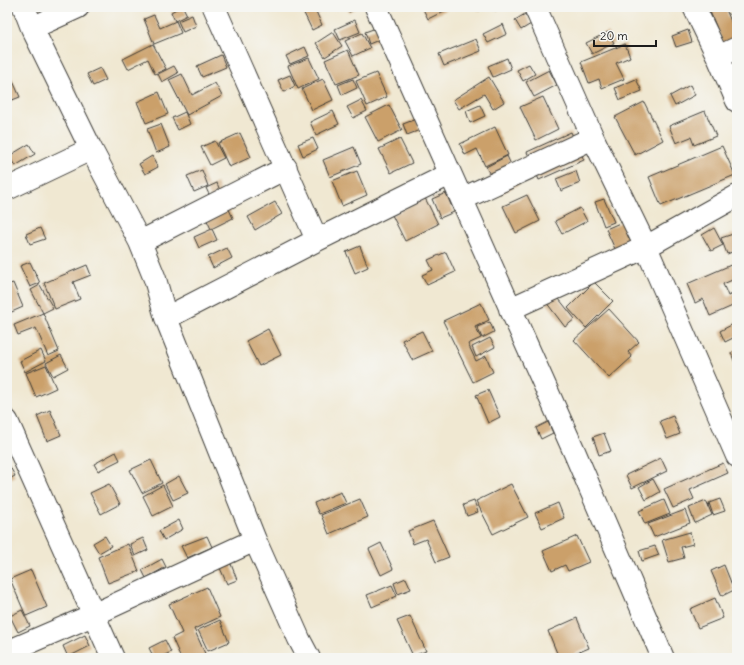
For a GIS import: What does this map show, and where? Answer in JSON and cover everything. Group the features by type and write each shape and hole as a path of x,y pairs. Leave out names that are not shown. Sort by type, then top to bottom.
{"street":[{"path":"24,7 32,28 91,149 140,242 155,279 166,318 255,540 299,640 309,658"},
{"path":"32,28 78,7"},
{"path":"214,7 317,240"},
{"path":"376,7 574,451 663,658"},
{"path":"535,7 593,138 646,246 737,456"},
{"path":"694,7 728,53 737,101"},
{"path":"462,199 593,138"},
{"path":"7,189 91,149"},
{"path":"140,242 286,168"},
{"path":"166,318 317,240 450,174"},
{"path":"510,309 646,246 737,196"},
{"path":"7,420 113,658"},
{"path":"7,652 255,540"}],"building":[{"path":"183,7 187,15 175,21 171,12"},
{"path":"301,7 314,7 322,25 312,30"},
{"path":"316,7 328,7 319,12"},
{"path":"347,7 359,7 349,12"},
{"path":"428,7 452,7 428,19 423,9"},
{"path":"476,7 486,7 479,11"},
{"path":"493,7 503,7 495,11"},
{"path":"708,7 725,7 737,36 737,46 726,50"},
{"path":"731,7 737,7 737,16"},
{"path":"525,14 531,24 521,30 515,20"},
{"path":"154,15 160,28 176,21 181,33 154,44 144,19"},
{"path":"192,15 196,26 183,32 178,21"},
{"path":"355,20 360,32 340,40 335,29"},
{"path":"503,24 507,34 488,43 483,34"},
{"path":"376,28 381,39 369,44 365,32"},
{"path":"688,30 692,42 676,47 672,36"},
{"path":"333,32 342,46 325,57 316,43"},
{"path":"608,32 614,43 592,54 586,43"},
{"path":"362,33 370,48 353,56 345,41"},
{"path":"476,39 481,51 444,66 439,54"},
{"path":"153,44 166,69 155,74 148,59 128,69 123,59"},
{"path":"625,44 630,57 616,63 624,79 602,88 599,79 589,83 581,62"},
{"path":"305,47 309,56 290,64 286,56"},
{"path":"348,50 359,75 336,84 325,60"},
{"path":"221,55 226,67 202,77 197,66"},
{"path":"309,58 319,79 298,89 288,66"},
{"path":"507,58 511,69 493,77 488,66"},
{"path":"529,64 535,74 523,81 517,70"},
{"path":"174,66 178,73 162,82 158,74"},
{"path":"100,68 106,80 93,86 87,74"},
{"path":"549,70 557,85 534,97 526,82"},
{"path":"7,72 9,72 20,97 7,102"},
{"path":"376,73 387,97 367,106 356,81"},
{"path":"182,74 192,95 215,83 222,96 187,115 169,80"},
{"path":"290,75 295,86 284,92 278,80"},
{"path":"489,77 504,102 493,109 484,94 459,109 453,100"},
{"path":"323,79 333,100 312,110 302,89"},
{"path":"353,79 357,88 342,95 338,85"},
{"path":"636,79 642,91 620,100 615,88"},
{"path":"690,85 695,95 675,106 670,96"},
{"path":"159,92 168,114 146,123 137,102"},
{"path":"543,97 558,129 536,140 520,107"},
{"path":"361,100 367,111 353,118 347,107"},
{"path":"644,102 663,140 635,155 615,117"},
{"path":"389,105 402,130 378,142 365,117"},
{"path":"480,105 485,116 470,123 466,111"},
{"path":"333,111 339,124 316,135 310,122"},
{"path":"705,111 716,136 694,145 691,137 676,143 669,126"},
{"path":"185,112 190,124 178,130 172,118"},
{"path":"416,119 420,130 407,135 403,124"},
{"path":"161,124 170,147 156,153 147,129"},
{"path":"495,127 508,155 485,166 477,149 465,155 460,144"},
{"path":"571,132 584,160 539,180 527,152"},
{"path":"240,133 251,157 229,167 218,143"},
{"path":"313,138 318,149 303,156 298,144"},
{"path":"400,139 412,163 391,173 379,149"},
{"path":"215,141 224,158 210,165 201,147"},
{"path":"29,144 35,154 15,166 9,156"},
{"path":"722,146 735,175 661,206 649,177"},
{"path":"354,147 361,164 330,177 323,160"},
{"path":"152,156 158,167 145,174 139,164"},
{"path":"507,156 520,184 500,194 486,167"},
{"path":"202,170 208,186 194,192 187,176"},
{"path":"357,171 367,195 342,206 332,181"},
{"path":"576,171 580,183 561,191 556,179"},
{"path":"217,183 224,201 214,205 206,188"},
{"path":"446,193 454,212 440,218 432,199"},
{"path":"527,195 540,221 516,233 503,206"},
{"path":"425,198 438,224 405,241 392,215"},
{"path":"604,199 614,222 604,226 595,202"},
{"path":"275,202 282,214 255,230 248,217"},
{"path":"227,205 233,218 211,229 205,216"},
{"path":"580,208 587,221 562,234 555,221"},
{"path":"622,222 631,242 615,249 606,229"},
{"path":"40,228 45,239 30,244 26,234"},
{"path":"714,228 723,245 711,251 702,235"},
{"path":"212,229 217,240 199,248 194,237"},
{"path":"733,234 737,244 737,250 727,254 721,238"},
{"path":"360,246 368,267 355,273 346,252"},
{"path":"227,248 232,258 213,268 208,257"},
{"path":"446,252 455,272 427,285 422,275 433,270 428,260"},
{"path":"30,262 40,283 30,287 20,266"},
{"path":"733,264 737,273 737,278 723,284 728,296 737,292 737,304 710,316 703,299 695,303 687,284"},
{"path":"87,265 91,275 73,282 80,299 55,309 44,283"},
{"path":"594,282 613,301 586,328 568,308"},
{"path":"13,283 23,307 7,314 7,285"},
{"path":"40,285 53,308 43,313 31,290"},
{"path":"555,294 575,319 565,327 546,302"},
{"path":"481,303 489,320 475,327 481,338 468,344 476,361 486,356 493,372 473,382 443,321"},
{"path":"609,309 639,342 628,352 632,357 609,378 574,340"},
{"path":"43,313 59,351 48,356 36,328 18,335 14,325"},
{"path":"490,322 494,332 482,338 477,327"},
{"path":"737,322 737,336 725,342 720,331"},
{"path":"268,329 281,355 259,366 246,341"},
{"path":"422,331 432,351 412,360 402,340"},
{"path":"490,338 495,347 476,357 472,347"},
{"path":"41,350 46,361 25,372 20,361"},
{"path":"737,350 737,363 735,363 731,353"},
{"path":"61,355 68,368 53,376 46,363"},
{"path":"46,365 56,388 36,397 26,373"},
{"path":"488,390 500,417 488,423 476,395"},
{"path":"50,410 61,435 47,441 37,416"},
{"path":"673,416 680,434 667,439 660,421"},
{"path":"548,422 553,433 541,439 536,428"},
{"path":"604,433 611,451 599,455 593,437"},
{"path":"116,452 120,460 98,471 94,464"},
{"path":"661,458 667,471 632,488 626,475"},
{"path":"151,460 162,483 142,493 130,470"},
{"path":"723,463 728,473 690,490 694,499 673,508 664,489"},
{"path":"9,465 15,476 7,480 7,466"},
{"path":"179,476 188,493 173,500 165,484"},
{"path":"653,479 660,492 646,500 639,487"},
{"path":"109,484 120,504 101,514 90,493"},
{"path":"511,484 528,517 493,534 476,501"},
{"path":"163,485 173,506 153,516 143,496"},
{"path":"341,492 346,503 319,514 314,503"},
{"path":"360,499 368,517 329,534 321,515"},
{"path":"720,499 725,511 713,515 709,503"},
{"path":"664,500 670,514 645,524 639,511"},
{"path":"474,501 478,512 467,516 463,505"},
{"path":"706,501 712,515 695,523 689,508"},
{"path":"558,503 564,518 542,528 535,513"},
{"path":"685,510 690,523 654,537 648,524"},
{"path":"179,520 183,529 164,540 159,531"},
{"path":"433,521 449,557 436,562 426,539 413,544 408,531"},
{"path":"690,532 693,544 681,547 684,558 669,562 662,540"},
{"path":"105,536 111,546 99,553 93,543"},
{"path":"207,536 212,547 187,558 181,546"},
{"path":"577,536 589,562 568,571 565,565 552,571 543,551"},
{"path":"143,538 148,550 135,556 130,544"},
{"path":"381,543 393,569 381,575 369,549"},
{"path":"128,544 139,571 108,583 98,557"},
{"path":"655,546 659,555 642,561 639,551"},
{"path":"162,559 166,567 146,578 142,570"},
{"path":"231,564 237,580 227,584 220,568"},
{"path":"724,565 734,590 722,596 711,571"},
{"path":"31,570 47,607 26,616 10,579"},
{"path":"406,578 411,589 398,594 394,583"},
{"path":"392,585 397,596 372,607 367,595"},
{"path":"207,587 220,617 194,629 207,658 181,658 172,638 182,633 169,604"},
{"path":"715,598 723,618 698,628 690,609"},
{"path":"22,610 30,626 18,632 10,616"},
{"path":"410,616 426,651 413,656 397,621"},
{"path":"577,618 589,648 565,658 559,658 548,631"},
{"path":"220,620 229,642 208,651 198,630"},
{"path":"85,635 90,646 68,657 63,646"},
{"path":"165,640 171,652 159,658 154,658 149,648"}]}
